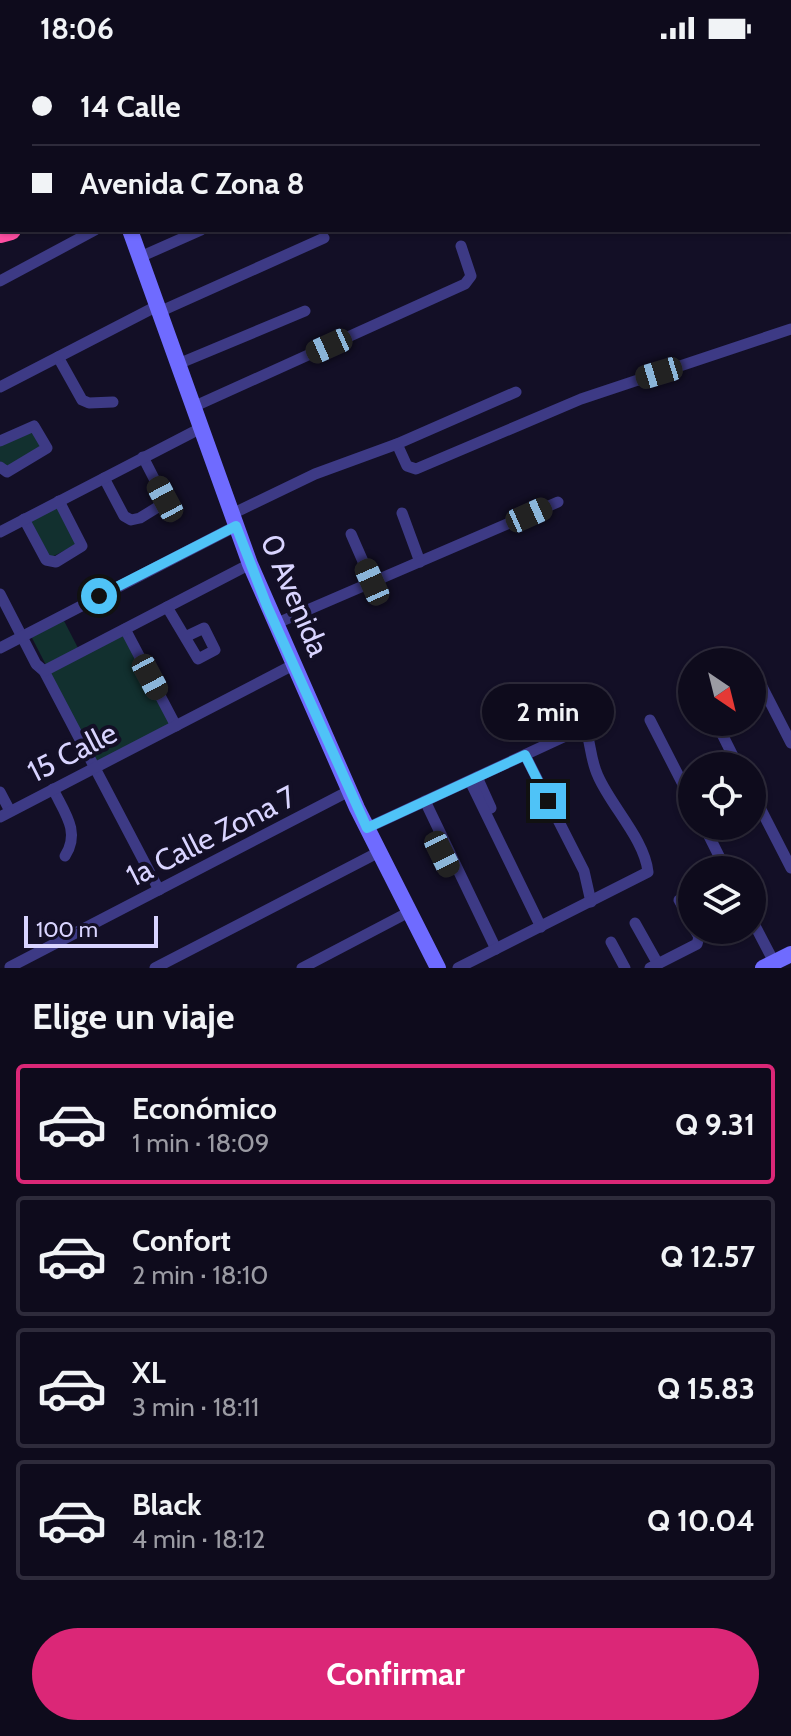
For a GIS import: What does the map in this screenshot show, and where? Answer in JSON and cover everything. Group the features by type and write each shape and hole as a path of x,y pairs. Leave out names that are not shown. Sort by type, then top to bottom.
{"street":[{"path":"0,281 91,232"},
{"name":"0 Avenida","path":"131,232 250,564 275,624 349,791 438,968"},
{"path":"140,257 196,232"},
{"path":"0,387 158,309 324,238"},
{"path":"193,407 465,284 471,276 461,246"},
{"path":"178,364 305,311"},
{"path":"397,444 407,466 416,469 581,399 791,329"},
{"path":"58,357 79,397 86,402 113,402"},
{"path":"0,648 315,474 397,444 516,392"},
{"path":"0,441 34,426 47,448 2,469"},
{"path":"0,532 201,428"},
{"path":"104,478 124,516 131,520 138,519 166,502 143,457"},
{"path":"24,519 49,562 56,562 82,547 59,501"},
{"path":"275,624 558,502"},
{"path":"402,513 420,562"},
{"path":"351,534 372,582"},
{"path":"44,671 250,564"},
{"path":"0,594 159,890"},
{"path":"167,607 198,659 215,650 204,628 185,637"},
{"path":"125,629 176,726"},
{"name":"15 Calle","path":"5,814 293,665"},
{"path":"766,694 791,743"},
{"path":"650,720 678,775"},
{"path":"367,828 585,727 590,757 598,778 629,828 648,872 458,968"},
{"path":"525,755 584,871 591,902"},
{"path":"473,779 544,925"},
{"path":"53,789 73,831 72,844 65,856"},
{"name":"1a Calle Zona 7","path":"10,968 349,791"},
{"path":"0,792 5,814"},
{"path":"422,803 493,951"},
{"path":"766,819 791,868"},
{"path":"155,968 379,852"},
{"path":"302,968 409,912"},
{"path":"635,923 654,966 697,944"},
{"path":"611,942 625,968"},
{"path":"761,944 769,965 791,954"},
{"path":"3,956 10,968"}],"green space":[{"path":"32,428 43,449 4,470 0,461 0,445"},
{"path":"59,506 79,543 48,559 28,522"},
{"path":"62,617 78,648 46,665 30,634"},
{"path":"126,634 171,725 95,764 49,673"}],"route":[{"path":"99,596 236,526 267,606 367,828 525,755 548,801"}]}
